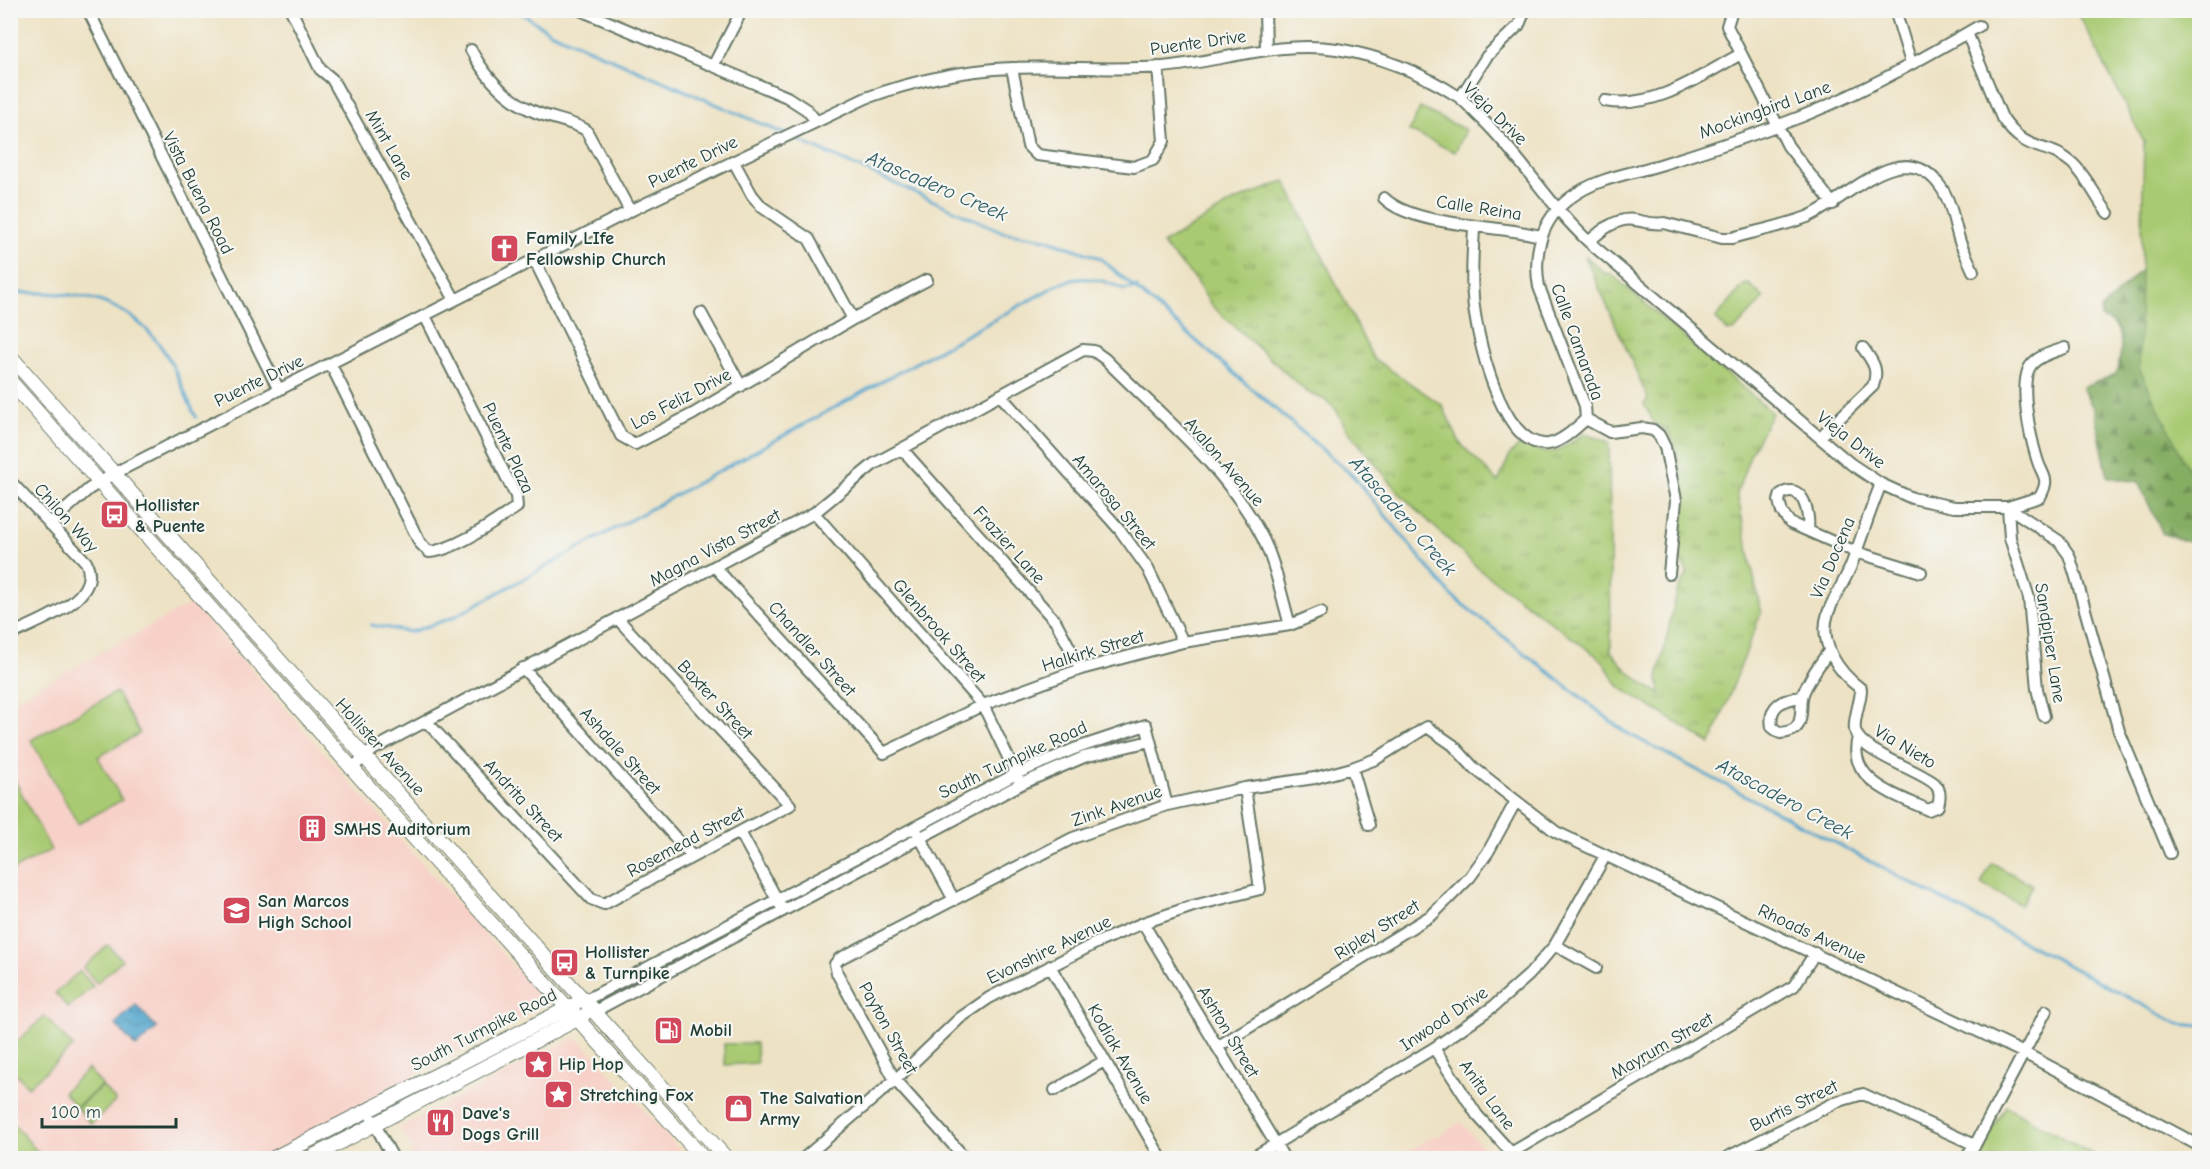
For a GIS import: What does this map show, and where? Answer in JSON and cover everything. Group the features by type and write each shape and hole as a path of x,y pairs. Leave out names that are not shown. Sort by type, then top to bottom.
{"main road":[{"name":"Hollister Avenue","path":"10,356 364,756 726,1158"},
{"name":"Hollister Avenue","path":"10,381 352,768 703,1158"},
{"name":"South Turnpike Road","path":"274,1158 567,1008 589,1007"},
{"name":"South Turnpike Road","path":"310,1158 577,1019 589,1007"}],"street":[{"name":"Vista Buena Road","path":"88,10 279,390"},
{"name":"Mint Lane","path":"291,10 320,69 332,79 455,300"},
{"path":"580,10 787,97 807,110 816,120"},
{"path":"713,66 742,10"},
{"path":"1265,10 1266,49"},
{"path":"1460,98 1491,51 1519,25 1525,10"},
{"path":"1732,10 1727,26 1739,55 1793,154 1833,204"},
{"path":"1895,10 1911,63"},
{"name":"Mockingbird Lane","path":"1558,210 1586,187 1608,178 1662,164 1779,125 1845,98 1978,26"},
{"path":"1967,33 2002,118 2010,130 2020,140 2072,163 2108,213"},
{"name":"Puente Drive","path":"49,524 100,482 115,473 630,211 816,120 895,88 963,72 1012,68 1158,68 1266,49 1307,47 1336,49 1413,71"},
{"path":"471,51 482,69 507,95 533,111 576,123 586,130 630,211"},
{"path":"1605,101 1625,105 1664,93 1739,55"},
{"path":"1012,68 1028,146 1032,153 1134,167 1153,160 1164,141 1158,68"},
{"name":"Vieja Drive","path":"1413,71 1460,98 1499,136 1558,210 1589,242 1820,437 1881,484 1912,498 1954,507 2008,507 2040,497 2045,488 2046,477 2037,459 2024,388 2026,375 2031,364 2042,356 2065,348"},
{"path":"734,162 752,195 762,207 809,239 853,319"},
{"path":"1589,242 1609,226 1627,219 1656,225 1664,223 1732,238 1806,218 1833,204 1878,173 1893,166 1908,165 1921,169 1942,187 1961,244 1973,271"},
{"name":"Calle Reina","path":"1384,198 1392,206 1474,228 1526,232 1540,236 1558,210"},
{"path":"1474,228 1473,296 1476,325 1484,357 1508,417 1531,439 1547,444 1559,440 1586,419"},
{"name":"Calle Camarada","path":"1540,236 1536,271 1539,287 1581,396 1586,419 1610,432 1642,428 1653,430 1659,435 1665,447 1676,500 1669,574"},
{"name":"Los Feliz Drive","path":"534,259 621,436 635,444 741,386 853,319 927,280"},
{"path":"701,313 741,386"},
{"name":"Puente Plaza","path":"331,365 420,543 429,555 490,525 521,508 425,316"},
{"path":"1820,437 1873,386 1877,375 1875,366 1863,348"},
{"name":"Magna Vista Street","path":"352,768 364,756 426,721 814,513 874,465 902,449 1076,354 1090,351"},
{"name":"Avalon Avenue","path":"1090,351 1105,359 1202,456 1245,508 1262,535 1290,625"},
{"name":"Amarosa Street","path":"1000,396 1131,546 1148,569 1183,642"},
{"path":"625,453 627,441"},
{"name":"Frazier Lane","path":"902,449 1056,622 1081,669"},
{"name":"Via Docena","path":"1829,651 1826,634 1828,612 1856,552 1881,484"},
{"name":"Chilon Way","path":"10,635 78,600 88,587 90,580 86,562 12,487"},
{"path":"2008,507 2060,541 2069,555 2119,731 2170,853"},
{"name":"Sandpiper Lane","path":"2008,507 2010,538 2029,598 2037,689 2044,716"},
{"name":"Glenbrook Street","path":"814,513 983,705 1018,779"},
{"path":"1808,530 1818,537 1856,552 1921,572"},
{"name":"Chandler Street","path":"715,567 884,753"},
{"name":"Halkirk Street","path":"884,753 983,705 1081,669 1183,642 1290,625 1321,612"},
{"name":"Baxter Street","path":"617,618 790,805"},
{"path":"1802,697 1810,678 1829,651"},
{"name":"Via Nieto","path":"1829,651 1846,676 1861,689 1854,729 1857,737 1855,747 1858,766 1865,776 1881,787 1928,810 1938,806 1940,795 1936,785 1882,755 1857,737"},
{"name":"Ashdale Street","path":"523,668 692,856"},
{"name":"Andrita Street","path":"426,721 591,900 597,902"},
{"name":"South Turnpike Road","path":"589,1007 1074,749 1146,725 1150,741 1084,758 1018,779"},
{"name":"Zink Avenue","path":"836,964 841,957 864,948 1073,838 1167,805 1245,788 1315,778 1352,768 1376,759 1427,727"},
{"name":"Rhoads Avenue","path":"1427,727 1453,745 1474,768 1556,831 2024,1053 2199,1146"},
{"path":"1150,741 1167,805"},
{"path":"1352,768 1369,825"},
{"name":"Evonshire Avenue","path":"812,1156 960,1018 988,998 1050,966 1143,923 1193,906 1263,891 1245,788"},
{"name":"Ripley Street","path":"1217,1047 1432,915 1470,877 1488,852 1516,801"},
{"name":"Rosemead Street","path":"597,902 604,904 790,805"},
{"path":"740,832 780,904"},
{"path":"917,832 954,900"},
{"name":"Inwood Drive","path":"1252,1158 1434,1048 1494,1006 1529,975 1555,945 1605,856"},
{"name":"Ashton Street","path":"1143,923 1284,1158"},
{"path":"1555,945 1596,968"},
{"name":"Mayrum Street","path":"1514,1156 1788,991 1803,977 1815,953"},
{"name":"Payton Street","path":"836,964 837,973 895,1080 965,1158"},
{"name":"Kodiak Avenue","path":"1050,966 1161,1158"},
{"path":"1965,1158 1975,1145 2046,1011"},
{"name":"Anita Lane","path":"1434,1048 1477,1115 1514,1156"},
{"path":"1055,1090 1104,1061"},
{"name":"Burtis Street","path":"1726,1158 1836,1102 1863,1094 1975,1145"},
{"path":"367,1110 393,1158"}],"shaded area":[{"name":"San Marcos High School","path":"192,603 540,997 538,1009 261,1158 11,1158 11,702"},
{"path":"572,1039 578,1039 585,1045 687,1158 410,1158 412,1149 400,1127"},
{"path":"1461,1122 1492,1158 1397,1158 1434,1136 1439,1136"}],"green space":[{"path":"2077,11 2199,11 2199,492 2139,368 2144,142"},
{"path":"1420,108 1466,130 1455,152 1409,131"},
{"path":"1285,181 1373,358 1442,405 1460,443 1498,482 1510,455 1522,442 1541,451 1549,452 1562,448 1586,433 1609,442 1611,651 1633,675 1660,694 1658,677 1677,591 1688,573 1679,557 1686,497 1675,444 1667,430 1654,423 1644,404 1648,398 1585,256 1606,274 1610,273 1772,413 1750,455 1737,493 1761,613 1711,744 1619,687 1602,660 1479,569 1401,495 1346,428 1335,408 1323,399 1307,392 1212,306 1193,277 1162,244 1233,202"},
{"path":"2140,271 2146,273 2199,389 2199,545 2163,534 2138,482 2108,477 2094,410 2082,388 2116,374 2121,349 2119,333 2109,321 2101,318 2101,310"},
{"path":"1749,284 1764,298 1734,331 1728,331 1716,319 1717,316 1744,285"},
{"path":"116,692 140,733 98,757 122,800 78,824 31,740"},
{"path":"11,773 51,850 10,871"},
{"path":"1992,863 2032,885 2021,905 1981,884"},
{"path":"108,945 122,960 97,983 83,968"},
{"path":"80,971 93,986 68,1008 55,993"},
{"path":"45,1016 73,1047 28,1087 11,1068 11,1047"},
{"path":"756,1043 757,1063 725,1065 724,1044"},
{"path":"88,1069 102,1085 76,1107 63,1092"},
{"path":"102,1086 116,1101 91,1124 77,1108"},
{"path":"2006,1106 2099,1158 1975,1158"},
{"path":"11,1121 43,1158 11,1158"}],"water":[{"path":"136,1005 157,1028 136,1047 115,1024"}],"waterway":[{"name":"Atascadero Creek","path":"517,10 550,32 785,134"},
{"name":"Atascadero Creek","path":"791,137 1003,232 1046,239 1100,258 1353,476 1452,596 1625,732 2179,1024 2200,1026"},
{"path":"371,625 411,632 454,617 1059,284 1076,279 1092,279 1124,290 1137,287"},
{"path":"10,293 77,296 117,308 135,319 151,334 166,354 196,417"}],"place":[{"name":"Family LIfe Fellowship Church","path":"505,248"},
{"name":"Hollister & Puente","path":"114,515"},
{"name":"SMHS Auditorium","path":"313,829"},
{"name":"San Marcos High School","path":"237,911"},
{"name":"Hollister & Turnpike","path":"564,962"},
{"name":"Mobil","path":"669,1030"},
{"name":"Hip Hop","path":"538,1064"},
{"name":"Stretching Fox","path":"559,1095"},
{"name":"The Salvation Army","path":"739,1108"},
{"name":"Dave's Dogs Grill","path":"441,1123"}]}
